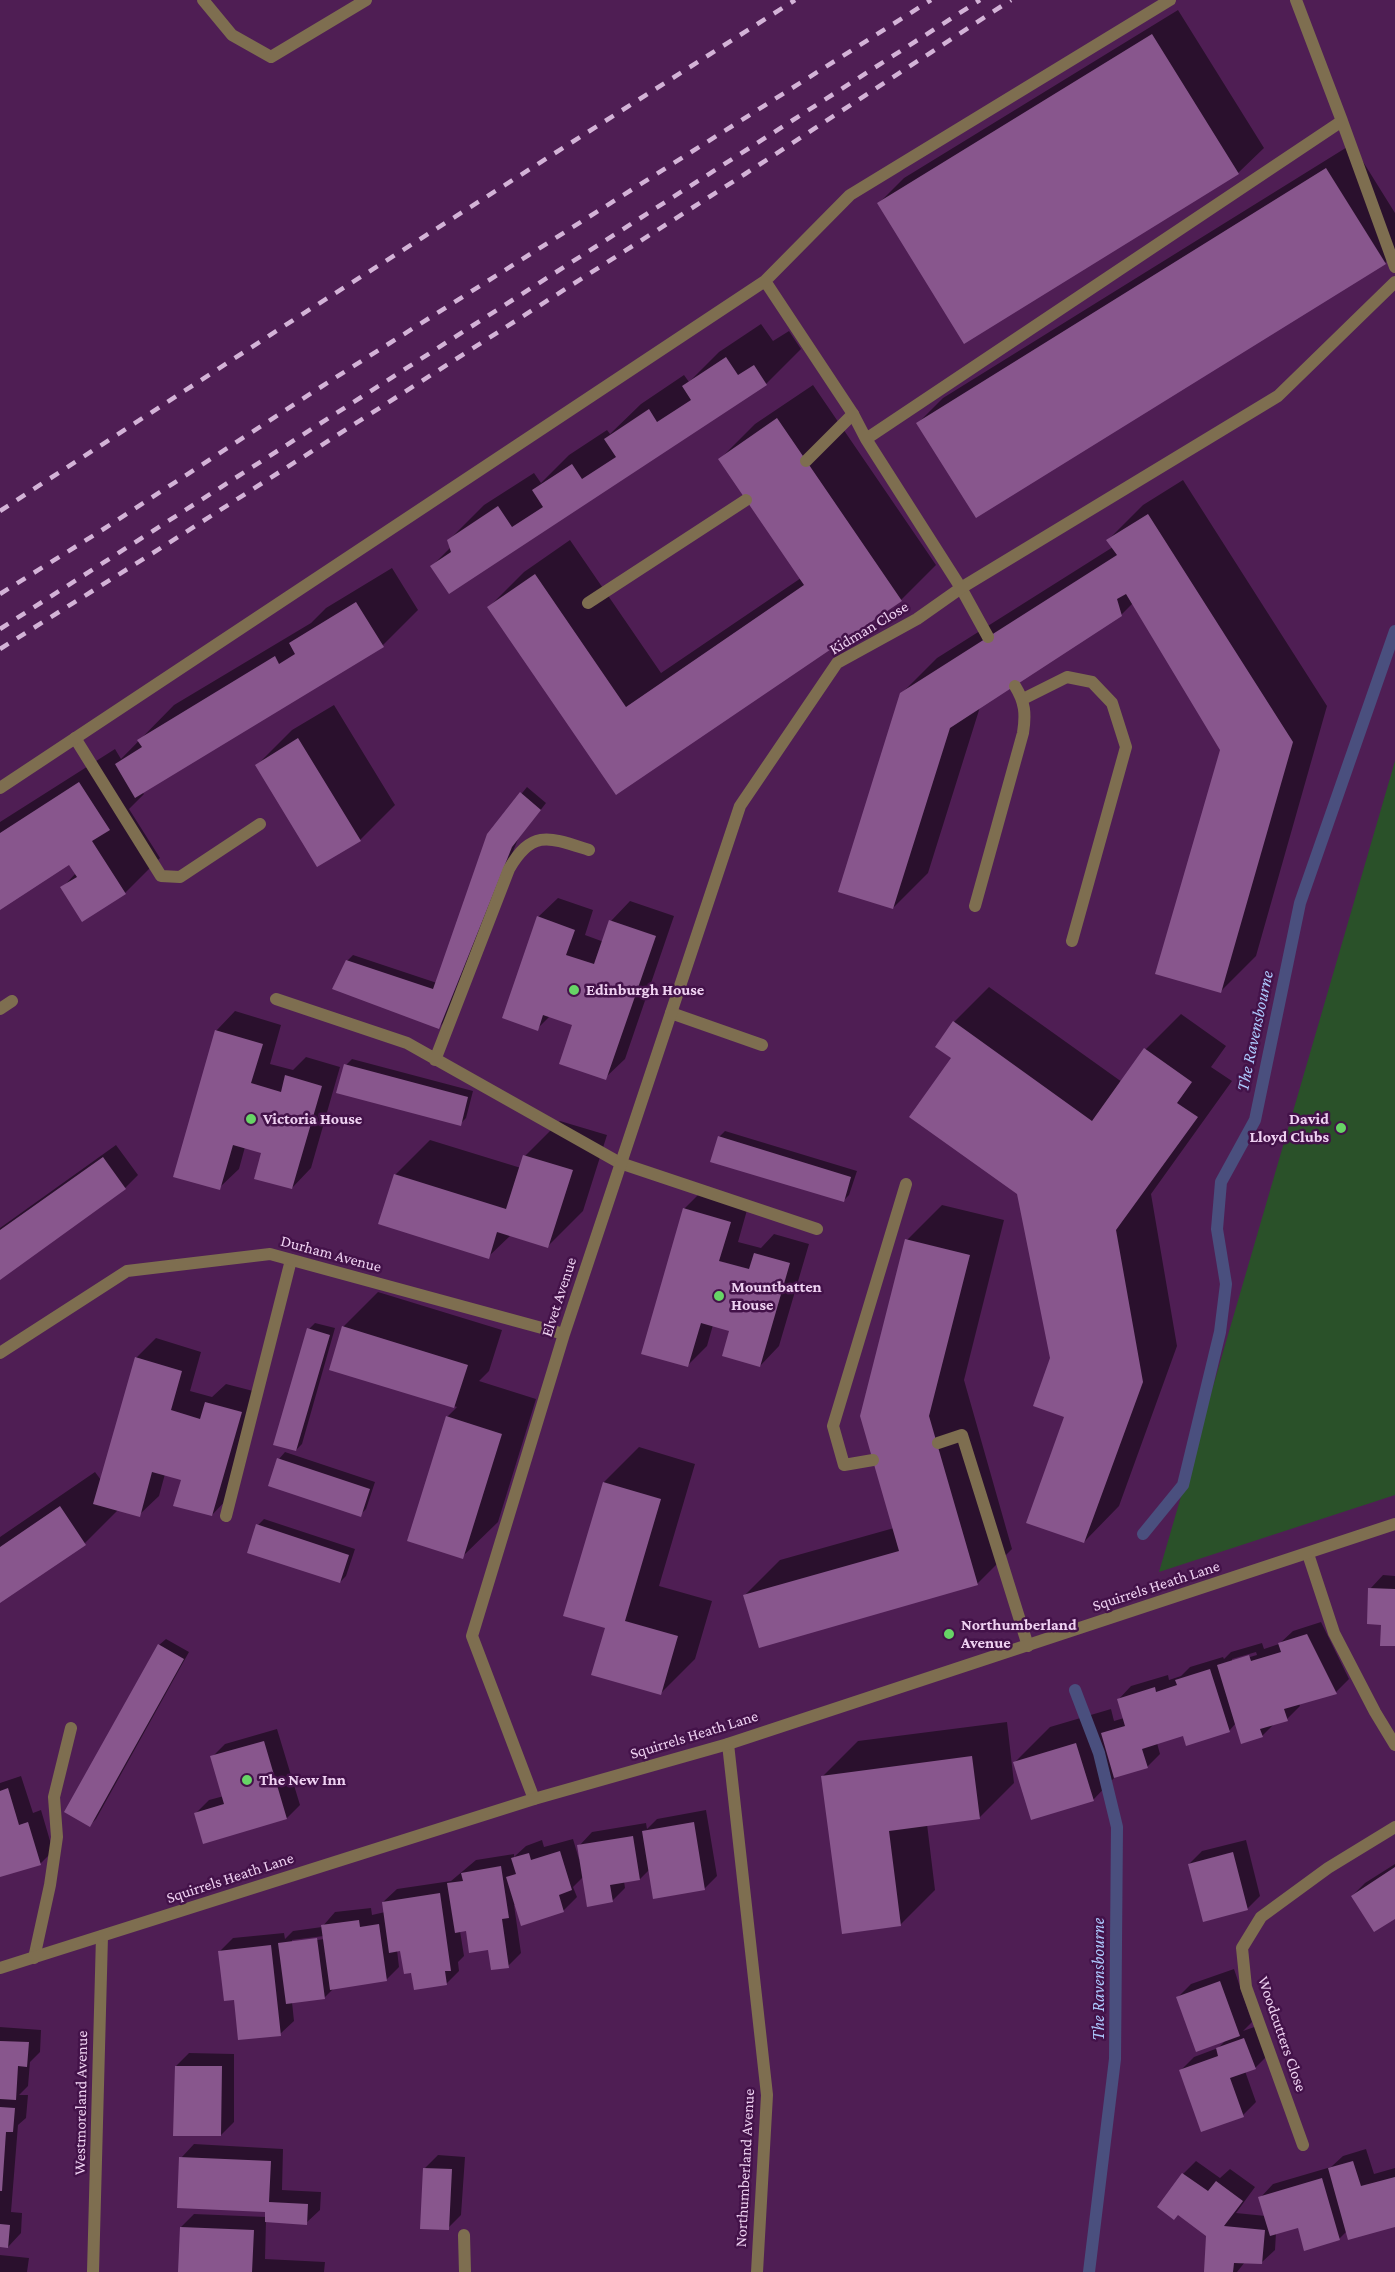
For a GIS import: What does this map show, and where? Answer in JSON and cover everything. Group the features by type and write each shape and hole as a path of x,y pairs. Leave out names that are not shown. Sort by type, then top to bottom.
{"street":[{"path":"203,0 232,35 271,57 366,0"},
{"path":"0,788 765,281 850,195 1170,0"},
{"path":"1296,0 1395,267"},
{"path":"866,439 1342,121"},
{"path":"765,281 854,414 866,439 961,588 988,637"},
{"name":"Kidman Close","path":"740,806 837,663 917,619 961,588 1278,396 1395,282"},
{"path":"806,460 854,414"},
{"path":"588,603 746,500"},
{"path":"1023,699 1067,677 1092,682 1112,703 1126,747 1072,941"},
{"path":"975,906 1023,733 1026,715 1023,699 1015,686"},
{"path":"75,738 161,876 180,877 260,824"},
{"name":"Elvet Avenue","path":"534,1799 472,1636 564,1334 740,806"},
{"path":"435,1060 509,869 519,852 530,842 543,839 564,842 589,850"},
{"path":"276,999 406,1043 620,1164 817,1229"},
{"path":"0,1009 12,1001"},
{"path":"671,1013 762,1045"},
{"path":"873,1460 844,1465 833,1426 906,1184"},
{"name":"Durham Avenue","path":"0,1353 127,1271 270,1254 564,1334"},
{"path":"226,1516 291,1260"},
{"path":"938,1443 962,1435 1028,1646"},
{"name":"Squirrels Heath Lane","path":"0,1968 534,1799 728,1744 1395,1524"},
{"path":"1308,1554 1334,1633 1395,1745"},
{"path":"34,1958 50,1885 57,1837 54,1797 71,1728"},
{"name":"Northumberland Avenue","path":"728,1744 767,2095 757,2272"},
{"name":"Woodcutters Close","path":"1303,2145 1246,1987 1242,1948 1261,1917 1328,1868 1395,1827"},
{"name":"Westmoreland Avenue","path":"93,2272 102,1936"},
{"path":"464,2235 465,2272"}],"green space":[{"name":"David Lloyd Clubs","path":"1395,761 1395,1495 1159,1572"}],"building":[{"path":"1152,34 1239,174 964,344 877,203"},
{"path":"1326,168 1386,264 976,518 916,423"},
{"path":"726,357 738,375 754,365 767,385 449,594 430,566 451,552 447,540 498,506 512,527 543,507 532,490 572,464 582,479 616,457 604,439 649,409 657,422 691,400 682,386"},
{"path":"777,418 902,601 616,795 487,607 535,574 626,707 804,585 718,459"},
{"path":"1148,514 1293,742 1221,993 1155,974 1220,750 1126,594 1117,599 1122,616 950,728 893,909 838,892 900,693 1117,555 1106,540"},
{"path":"356,602 384,647 135,798 115,764 142,747 137,740 275,656 279,664 295,654 289,643"},
{"path":"298,738 361,841 317,867 255,765"},
{"path":"79,782 110,830 92,841 126,894 82,922 60,887 77,877 69,865 0,910 0,833"},
{"path":"520,792 541,810 512,847 439,1029 332,989 346,960 433,989 487,834"},
{"name":"Edinburgh House","path":"537,916 575,930 566,955 594,964 609,920 656,936 606,1080 559,1064 572,1025 543,1015 538,1031 502,1018"},
{"path":"953,1021 1092,1121 1144,1048 1192,1082 1177,1103 1198,1117 1116,1230 1143,1382 1084,1543 1026,1523 1064,1417 1033,1406 1050,1358 1017,1194 909,1117 951,1058 935,1047"},
{"name":"Victoria House","path":"215,1030 263,1044 251,1083 281,1092 285,1075 322,1086 292,1189 254,1179 261,1153 233,1145 220,1190 173,1177"},
{"path":"344,1064 468,1097 461,1126 336,1093"},
{"path":"718,1136 851,1177 844,1202 710,1162"},
{"path":"523,1155 573,1170 548,1248 497,1232 489,1259 378,1224 394,1174 506,1209"},
{"path":"103,1157 126,1189 0,1280 0,1230"},
{"name":"Mountbatten House","path":"683,1208 731,1222 719,1261 749,1269 754,1253 790,1263 760,1367 722,1356 729,1331 701,1323 688,1367 641,1354"},
{"path":"905,1239 970,1255 929,1416 978,1585 759,1648 743,1595 899,1551 860,1416"},
{"path":"342,1326 468,1365 454,1408 329,1370"},
{"path":"307,1328 330,1335 296,1451 273,1445"},
{"path":"135,1357 182,1371 171,1410 200,1419 205,1402 242,1412 212,1516 173,1506 181,1480 152,1472 140,1517 93,1504"},
{"path":"446,1416 502,1434 463,1559 407,1541"},
{"path":"277,1458 370,1489 361,1517 268,1486"},
{"path":"603,1482 661,1499 625,1621 678,1636 661,1695 591,1675 605,1628 563,1616"},
{"path":"60,1506 86,1545 0,1603 0,1547"},
{"path":"256,1524 349,1555 340,1583 247,1553"},
{"path":"1368,1588 1395,1589 1395,1646 1380,1646 1381,1625 1367,1624"},
{"path":"1307,1634 1337,1694 1284,1709 1288,1721 1260,1729 1263,1737 1241,1744 1217,1665 1249,1655 1251,1661 1281,1652 1278,1643"},
{"path":"158,1644 184,1659 90,1827 64,1812"},
{"path":"1210,1669 1230,1732 1186,1746 1183,1736 1142,1749 1148,1768 1114,1778 1101,1733 1125,1726 1117,1699 1155,1687 1156,1692 1177,1685 1175,1680"},
{"name":"The New Inn","path":"264,1741 287,1819 203,1844 194,1813 224,1804 210,1756"},
{"path":"1076,1743 1094,1801 1031,1820 1013,1762"},
{"path":"972,1756 980,1819 889,1831 901,1926 842,1934 821,1776"},
{"path":"8,1788 19,1825 28,1822 41,1865 0,1877 0,1791"},
{"path":"694,1822 705,1890 653,1899 642,1831"},
{"path":"633,1836 640,1880 610,1885 613,1902 587,1907 577,1845"},
{"path":"560,1851 572,1890 559,1895 564,1912 521,1926 506,1877 516,1874 511,1858 529,1853 531,1860"},
{"path":"1233,1852 1248,1910 1203,1922 1188,1864"},
{"path":"501,1866 509,1918 502,1919 509,1968 491,1970 488,1950 469,1953 466,1931 455,1933 447,1883 463,1881 461,1873"},
{"path":"1395,1867 1395,1919 1374,1932 1351,1896"},
{"path":"440,1893 451,1971 445,1971 447,1985 414,1990 411,1973 404,1974 400,1951 389,1953 382,1902"},
{"path":"359,1920 360,1927 379,1924 387,1981 330,1990 321,1925"},
{"path":"317,1938 325,1999 286,2004 278,1943"},
{"path":"271,1945 281,2036 238,2040 234,2000 224,2001 218,1951"},
{"path":"1220,1981 1240,2036 1196,2052 1176,1997"},
{"path":"1244,2038 1256,2069 1230,2078 1244,2117 1201,2132 1179,2070 1218,2056 1216,2048"},
{"path":"0,2041 29,2042 27,2067 18,2066 16,2100 0,2099"},
{"path":"175,2066 222,2066 221,2136 173,2136"},
{"path":"0,2107 15,2108 13,2132 6,2132 2,2191 0,2191"},
{"path":"179,2157 271,2161 269,2202 308,2204 307,2225 265,2222 265,2212 177,2208"},
{"path":"1353,2161 1361,2186 1395,2177 1395,2227 1348,2240 1328,2168"},
{"path":"423,2168 452,2169 449,2230 420,2229"},
{"path":"1182,2173 1208,2191 1216,2181 1243,2201 1224,2226 1265,2230 1262,2264 1234,2263 1233,2272 1204,2272 1206,2236 1178,2215 1174,2220 1157,2207"},
{"path":"1322,2178 1340,2240 1304,2251 1298,2228 1270,2236 1258,2197"},
{"path":"0,2224 10,2225 8,2248 0,2247"},
{"path":"180,2227 254,2230 252,2272 178,2272"}],"waterway":[{"name":"The Ravensbourne","path":"1143,1534 1183,1485 1220,1332 1226,1284 1217,1229 1221,1182 1255,1120 1300,903 1395,631"},
{"name":"The Ravensbourne","path":"1075,1690 1099,1753 1117,1827 1115,2059 1089,2272"}],"railway":[{"path":"0,511 301,315 795,0"},
{"path":"0,594 330,381 931,0"},
{"path":"0,629 980,0"},
{"path":"0,649 745,174 1011,0"}],"place":[{"name":"Edinburgh House","path":"574,990"},
{"name":"Victoria House","path":"251,1119"},
{"name":"David Lloyd Clubs","path":"1341,1128"},
{"name":"Mountbatten House","path":"719,1296"},
{"name":"Northumberland Avenue","path":"949,1634"},
{"name":"The New Inn","path":"247,1780"}]}
